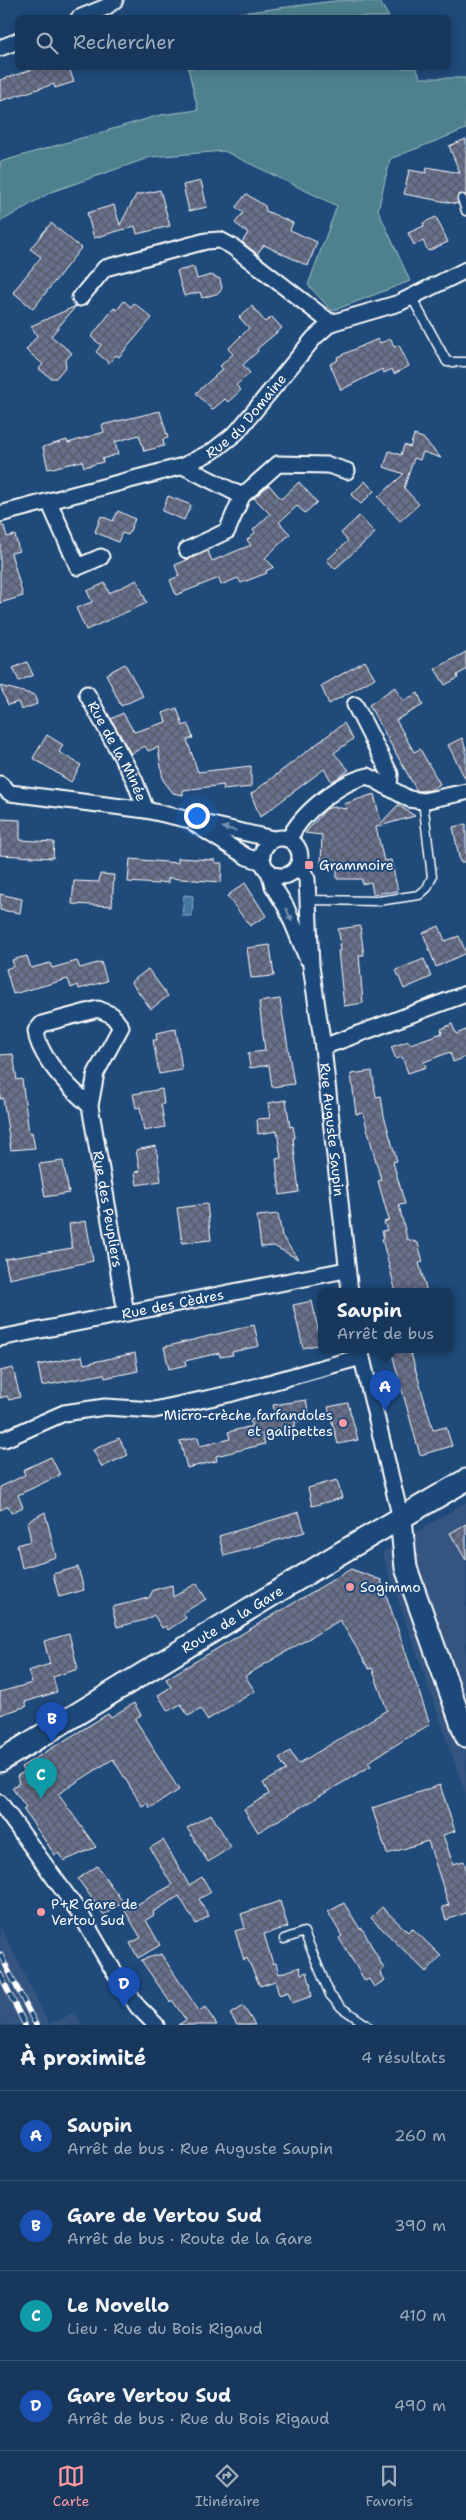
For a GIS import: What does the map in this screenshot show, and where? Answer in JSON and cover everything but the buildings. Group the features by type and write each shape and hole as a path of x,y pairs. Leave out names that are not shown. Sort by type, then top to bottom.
{"main road":[{"name":"Route de la Gare","path":"0,1761 344,1551 466,1480"},
{"path":"401,1519 406,1568 466,1736"}],"street":[{"path":"86,15 106,7 115,0"},
{"path":"0,48 15,42"},
{"path":"80,298 106,268 206,241 220,240 240,253 331,324"},
{"name":"Rue du Domaine","path":"0,514 183,466 213,451 237,432 314,338 331,324 412,298 466,270"},
{"path":"187,550 227,531 242,496 278,464 328,465 347,471"},
{"path":"183,466 242,496"},
{"path":"49,502 78,567 101,557"},
{"name":"Rue de la Minée","path":"87,694 134,779 146,810"},
{"path":"355,705 390,774 389,788"},
{"path":"289,840 294,828 307,814 355,779 368,776 408,799 423,801 466,792"},
{"name":"Rue de la Minée","path":"0,784 10,793 146,810 273,839"},
{"name":"Rue de la Minée","path":"185,818 247,857 266,866"},
{"path":"273,839 289,840 297,847 300,858 299,864 291,873 280,875 266,866 265,846 273,839"},
{"name":"Rue Auguste Saupin","path":"299,864 306,879 309,900 311,966 323,1047 349,1288"},
{"name":"Rue Auguste Saupin","path":"266,866 273,886 286,907 311,966"},
{"path":"323,1047 466,994"},
{"name":"Rue des Peupliers","path":"90,1106 69,1087 36,1042 36,1031 42,1024 98,1009 112,1015 121,1027 96,1073 90,1106 126,1313"},
{"name":"Rue des Cèdres","path":"0,1338 346,1270"},
{"path":"0,1439 64,1413 105,1407 154,1410 229,1394 360,1354 401,1519"},
{"path":"0,1803 81,1915 110,1965 138,2006 156,2025"}],"lane":[{"path":"462,199 466,211"},
{"path":"412,298 447,362 466,362"},
{"path":"309,900 378,901 419,895 426,888 432,877 423,801"},
{"path":"284,1939 304,1932 330,1995 342,2008 367,2025"}],"shaded area":[{"path":"184,895 193,896 192,916 182,916"},
{"path":"466,1502 466,1795 382,1553"},
{"path":"0,1925 49,2024 74,2013 83,2025 0,2025"}],"green space":[{"path":"342,0 380,2 388,15 225,15"},
{"path":"188,70 417,70 421,78 466,78 466,129 390,159 378,210 410,281 332,311 308,285 337,206 224,151 151,157 51,192 0,222 0,162 160,115 198,110"}],"railway":[{"path":"0,1954 36,2025"},
{"path":"0,1974 25,2025"}],"place":[{"name":"Grammoire","path":"309,865"},
{"name":"Saupin","path":"385,1411"},
{"name":"Micro-crèche farfandoles et galipettes","path":"343,1423"},
{"name":"Sogimmo","path":"350,1587"},
{"name":"Gare de Vertou Sud","path":"52,1743"},
{"name":"Le Novello","path":"41,1799"},
{"name":"P+R Gare de Vertou Sud","path":"41,1912"},
{"name":"Gare Vertou Sud","path":"124,2008"}]}
